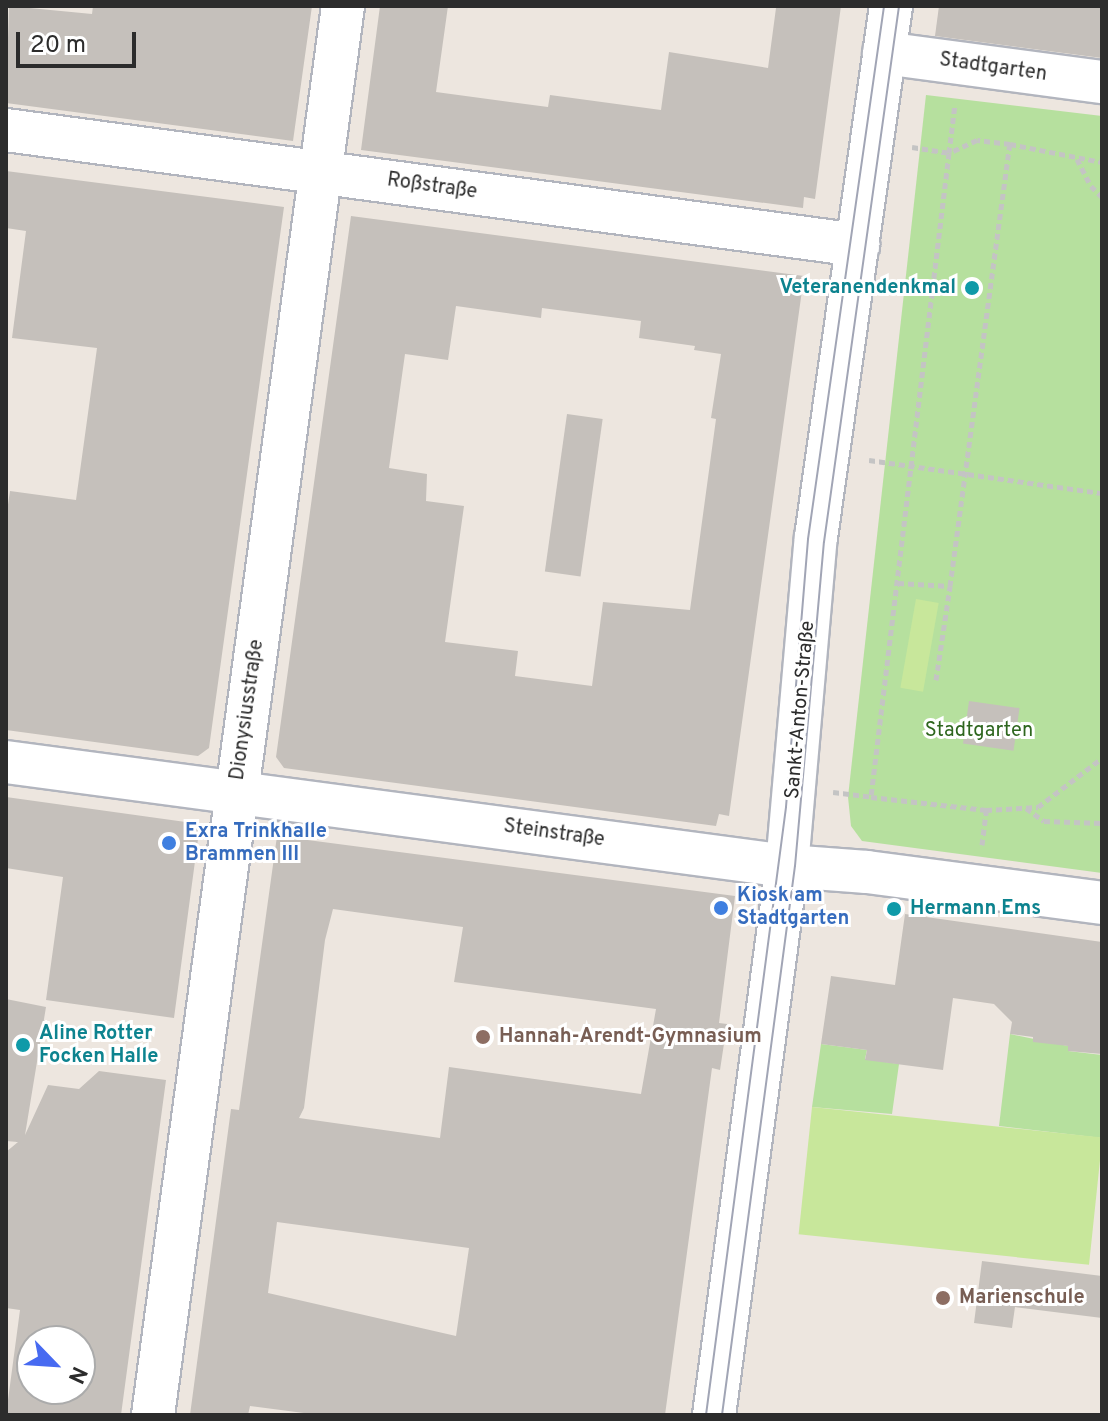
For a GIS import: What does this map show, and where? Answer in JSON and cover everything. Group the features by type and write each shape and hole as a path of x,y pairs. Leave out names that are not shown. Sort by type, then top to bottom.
{"street":[{"name":"Dionysiusstraße","path":"153,1415 343,6"},
{"name":"Sankt-Anton-Straße","path":"714,1415 787,866 816,537 891,6"},
{"name":"Stadtgarten","path":"884,53 1102,82"},
{"name":"Roßstraße","path":"6,130 858,245"},
{"name":"Steinstraße","path":"6,762 787,866 867,872 1102,903"}],"path":[{"path":"960,63 871,797 986,810 1038,807 1102,758"},
{"path":"949,153 977,140 1102,162"},
{"path":"936,680 1010,144"},
{"path":"1077,159 1091,186 1102,197"},
{"path":"860,459 1102,493"},
{"path":"898,583 950,586"},
{"path":"1025,807 1044,821 1102,823"}],"green space":[{"name":"Stadtgarten","path":"926,95 1102,116 1102,873 862,841 851,826 848,797"},
{"path":"916,599 939,603 923,692 900,688"},
{"path":"1010,1034 1068,1046 1068,1051 1102,1055 1102,1138 999,1126"},
{"path":"821,1044 867,1050 865,1059 899,1064 892,1114 812,1107"},
{"path":"812,1107 1102,1137 1089,1265 799,1234"}],"building":[{"path":"9,6 92,14 93,6 312,6 293,141 6,103"},
{"path":"380,6 448,6 436,92 548,107 550,95 661,110 669,52 768,68 776,8 841,6 815,199 804,197 803,208 361,150"},
{"path":"939,6 1102,6 1102,58 935,36"},
{"path":"6,171 284,207 209,748 198,756 6,730 6,518 10,491 76,500 97,348 12,338 26,231 6,228"},
{"path":"351,216 804,276 729,816 719,814 716,826 284,768 276,757","holes":["456,306 541,318 542,308 641,321 639,338 695,346 694,350 721,354 711,418 716,419 690,610 603,602 592,686 515,676 518,651 445,642 464,506 426,501 427,474 389,468 405,354 448,360"]},
{"path":"567,414 603,419 581,576 545,571"},
{"path":"969,701 1020,708 1014,751 963,744"},
{"path":"6,797 200,824 174,1018 46,1000 63,877 6,868"},
{"path":"277,836 735,896 719,1023 727,1024 720,1070 712,1068 665,1415 319,1415 250,1406 248,1415 190,1415 231,1109 239,1110","holes":["333,909 463,927 454,982 656,1009 641,1094 449,1067 440,1138 299,1118 304,1108 325,940","277,1222 469,1248 456,1336 268,1293"]},
{"path":"905,914 1102,942 1102,1054 1068,1051 1068,1046 1033,1042 1033,1037 1010,1034 1012,1022 994,1004 953,998 943,1070 865,1060 867,1050 821,1044 831,976 895,985"},
{"path":"6,999 46,1007 25,1135 48,1085 79,1089 99,1071 166,1080 121,1415 6,1415 16,1340 16,1405 96,1405 96,1325 18,1325 20,1310 6,1308 6,1152 18,1142 6,1141"},
{"path":"982,1261 1102,1276 1102,1318 1015,1307 1012,1328 974,1323"}],"tram line":[{"path":"706,1415 786,807 808,539 884,6"},
{"path":"722,1415 795,866 824,542 899,6"}],"place":[{"name":"Veteranendenkmal","path":"972,288"},
{"name":"Exra Trinkhalle Brammen III","path":"169,843"},
{"name":"Kiosk am Stadtgarten","path":"721,908"},
{"name":"Hermann Ems","path":"894,909"},
{"name":"Hannah-Arendt-Gymnasium","path":"483,1037"},
{"name":"Aline Rotter Focken Halle","path":"23,1045"},
{"name":"Marienschule","path":"943,1298"}]}
